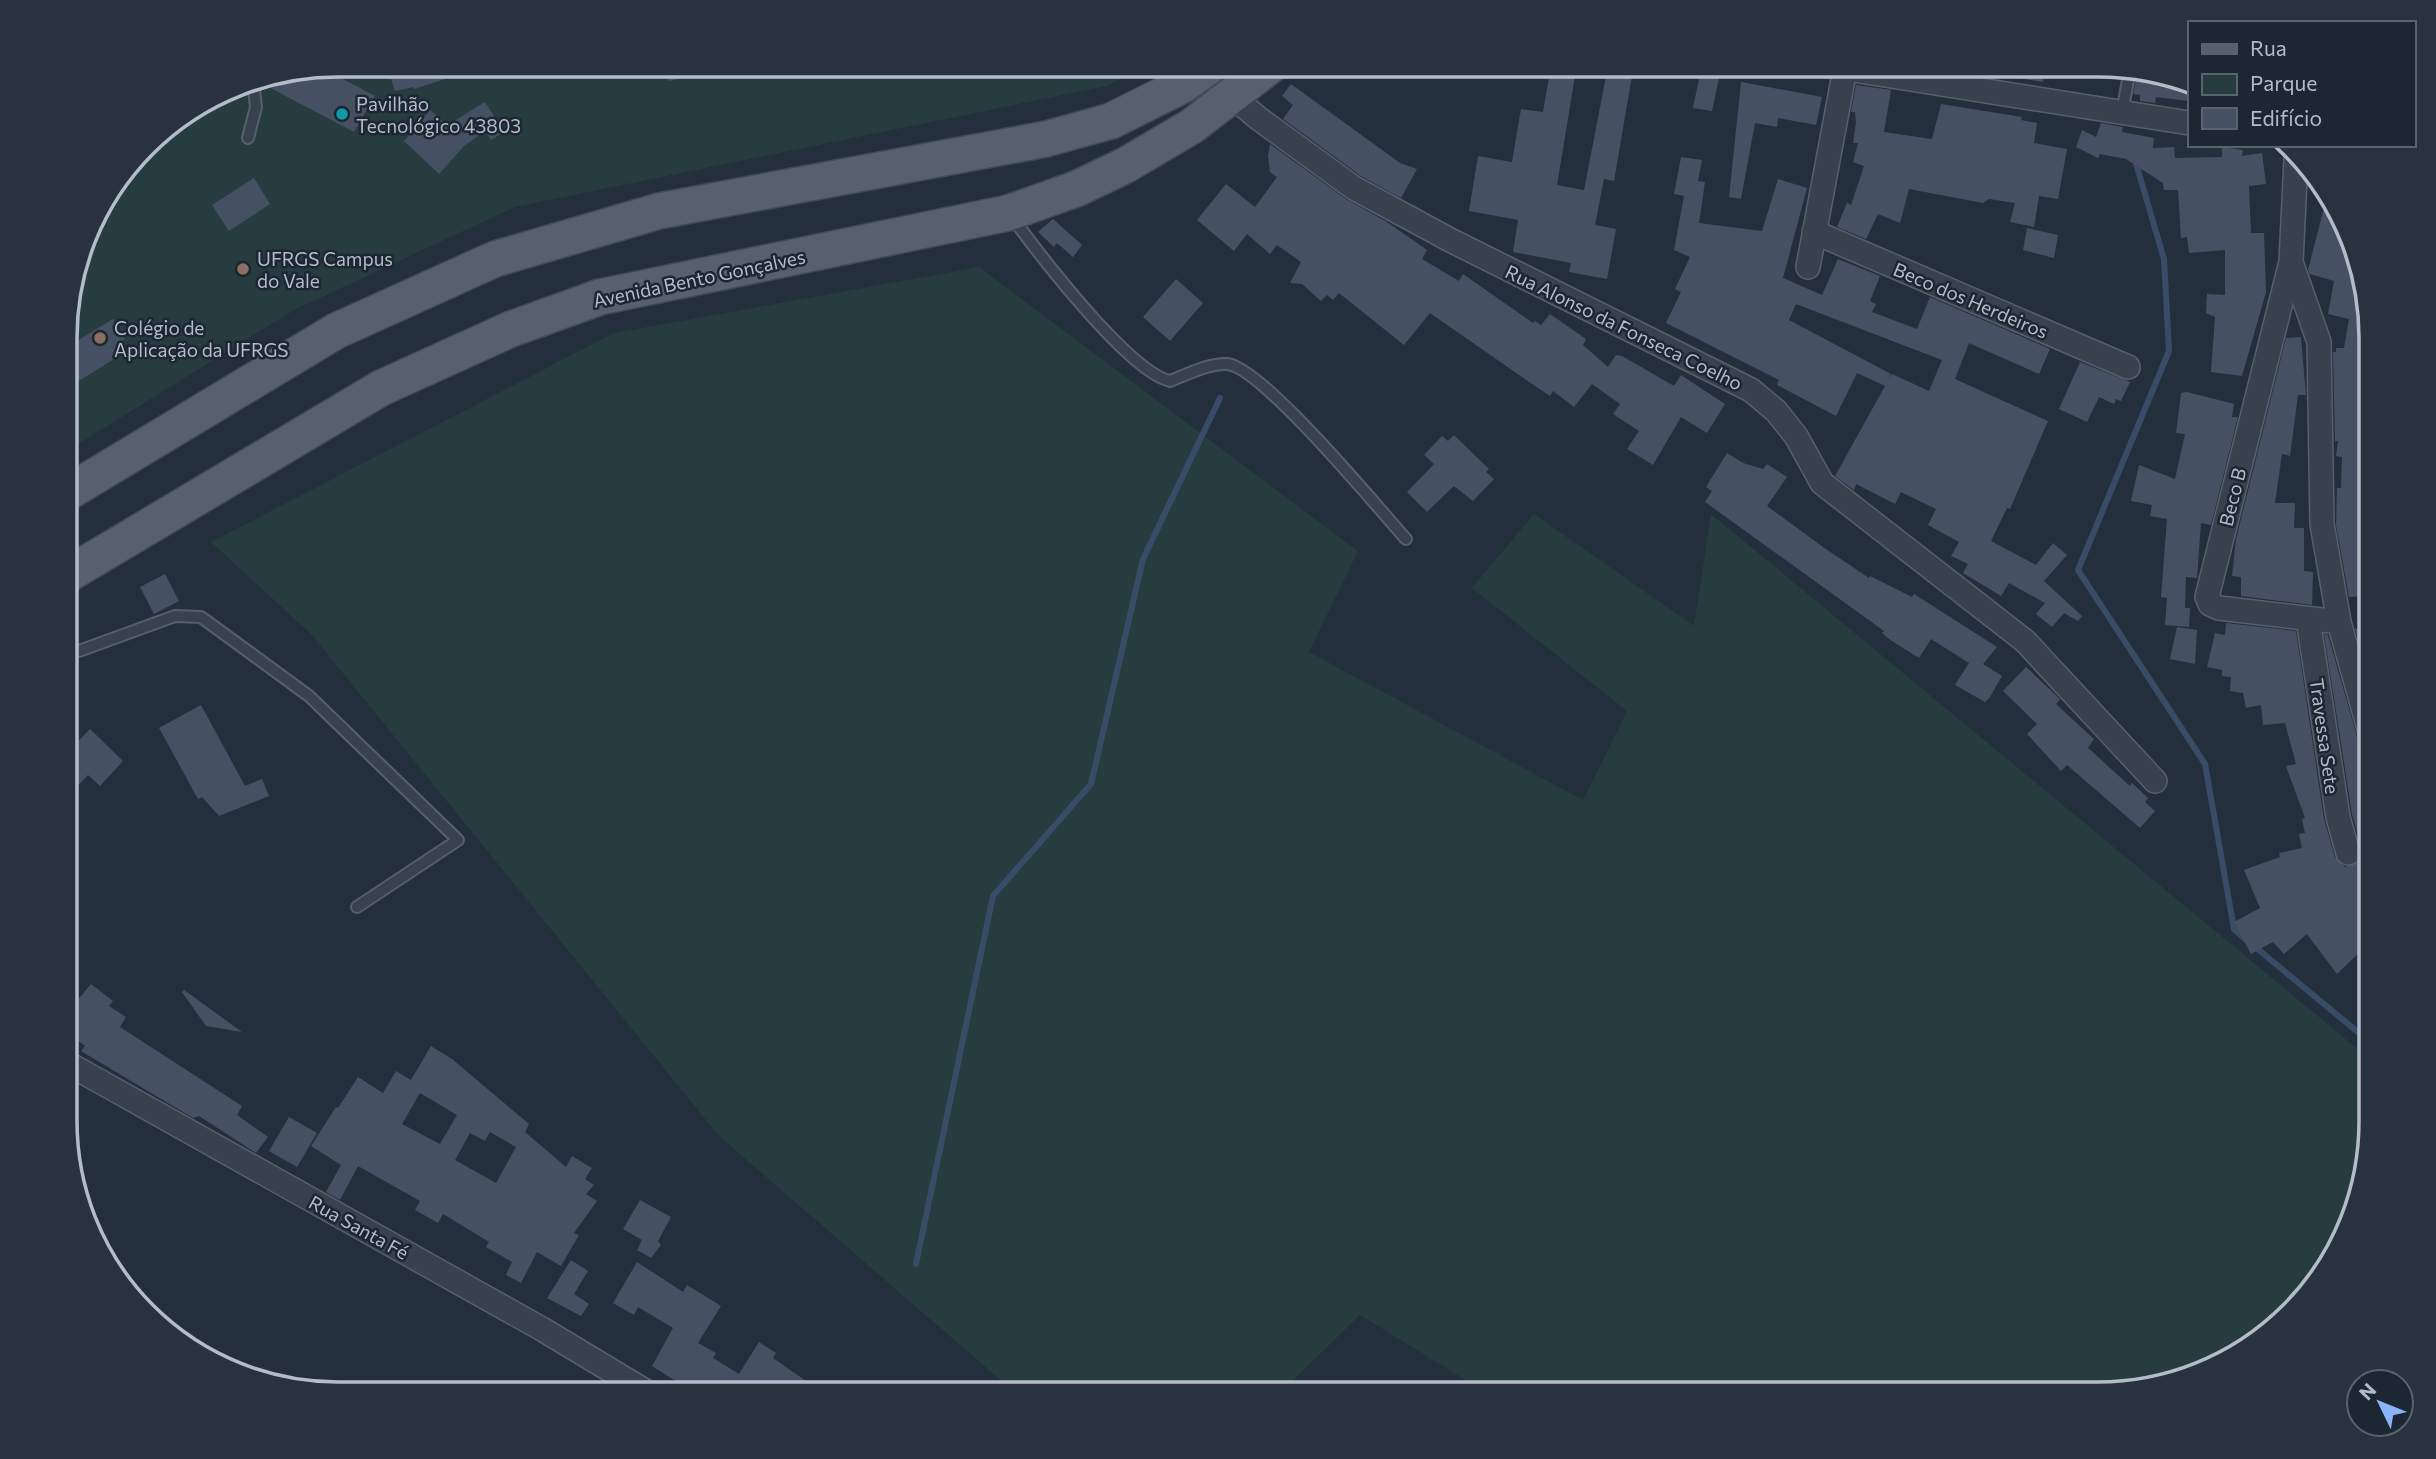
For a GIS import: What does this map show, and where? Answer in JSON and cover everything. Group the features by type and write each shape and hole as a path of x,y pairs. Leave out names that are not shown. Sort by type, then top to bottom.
{"main road":[{"path":"77,488 336,331 495,259 659,211 1046,139 1111,121 1194,77"},
{"name":"Avenida Bento Gonçalves","path":"77,569 381,388 511,329 600,297 1008,213 1076,189 1126,165 1233,97 1257,77"}],"street":[{"path":"1808,267 1843,77"},
{"path":"1895,77 2188,123"},
{"name":"Rua Alonso da Fonseca Coelho","path":"1233,97 1354,188 1488,260 1751,390 1776,411 1796,436 1822,483 2025,640 2155,782"},
{"path":"2296,168 2291,262 2319,342 2322,524 2339,622 2359,693"},
{"name":"Beco dos Herdeiros","path":"1814,232 2128,367"},
{"name":"Beco B","path":"2291,262 2207,597 2210,604 2219,608 2339,622"},
{"name":"Travessa Sete","path":"2308,619 2337,817 2348,853"},
{"name":"Rua Santa Fé","path":"77,1069 542,1329 630,1382"}],"lane":[{"path":"2122,113 2128,79"},
{"path":"248,138 256,107 254,91"},
{"path":"1008,213 1058,279 1147,371 1170,381 1227,364 1246,371 1316,438 1406,539"},
{"path":"77,650 175,616 201,617 309,696 458,841 357,907"}],"green space":[{"name":"UFRGS Campus do Vale","path":"338,77 1123,77 1107,86 515,207 294,310 77,445 79,304 91,254 112,207 153,153 179,131 207,112 254,91 304,79"},
{"path":"979,267 1358,551 1309,652 1583,800 1627,711 1472,588 1534,514 1694,626 1711,514 2359,1050 2357,1155 2345,1205 2324,1252 2283,1306 2243,1338 2198,1362 2166,1373 2132,1380 1469,1382 1360,1315 1291,1382 1003,1382 719,1136 312,635 211,542 614,333"}],"building":[{"name":"Pavilhão Tecnológico 43803","path":"339,77 375,96 354,132 268,87 304,79"},
{"path":"667,77 691,77 668,81"},
{"path":"1549,77 1575,77 1557,185 1584,190 1606,77 1632,77 1614,181 1604,179 1595,225 1616,229 1607,279 1569,272 1571,263 1513,252 1518,220 1469,211 1478,156 1512,162 1521,109 1543,112"},
{"path":"1699,77 1719,78 1712,111 1693,108"},
{"path":"2010,77 2044,77 2043,82"},
{"path":"391,79 445,79 414,89 395,91"},
{"path":"2136,80 2188,93 2188,101 2156,97 2155,103 2140,101 2140,95 2133,94"},
{"path":"1741,82 1822,97 1816,125 1778,118 1777,127 1755,123 1741,199 1729,197"},
{"path":"1291,84 1400,163 1417,169 1401,198 1361,176 1283,119 1293,105 1282,96"},
{"path":"1856,85 1891,90 1884,132 1932,139 1941,104 2022,117 2021,120 2037,123 2034,143 2067,149 2058,199 2039,196 2034,227 2010,222 2015,203 1989,199 1983,203 1909,189 1900,223 1878,214 1866,239 1837,227 1847,203 1851,205 1864,166 1853,162 1858,143 1853,143 1856,122 1855,112 1851,112"},
{"path":"485,102 504,132 491,140 485,131 464,146 439,174 404,141 430,110 448,125"},
{"path":"2101,123 2123,127 2122,132 2154,138 2153,148 2174,147 2175,158 2222,157 2222,147 2243,150 2242,156 2262,153 2266,184 2249,186 2251,233 2264,233 2266,292 2242,376 2211,372 2215,317 2206,313 2207,294 2225,295 2225,250 2189,253 2187,237 2181,238 2178,190 2164,190 2163,183 2126,159 2100,154 2098,158 2076,147 2082,130 2096,137"},
{"path":"1270,144 1346,199 1387,222 1427,250 1422,259 1459,281 1463,274 1533,323 1535,321 1541,325 1550,314 1586,339 1583,345 1608,367 1616,355 1622,356 1674,386 1681,375 1725,404 1707,433 1681,417 1653,465 1627,449 1639,431 1613,414 1620,404 1592,384 1574,407 1553,391 1550,396 1430,313 1404,345 1339,293 1333,300 1327,295 1321,301 1302,284 1290,283 1301,262 1277,245 1270,254 1247,234 1234,251 1197,220 1226,184 1255,207 1277,177 1270,172"},
{"path":"1681,157 1702,160 1698,181 1705,182 1699,223 1762,231 1778,179 1807,188 1783,278 1822,295 1838,259 1880,276 1870,301 1876,304 1872,312 1917,329 1930,297 2050,349 2039,374 1969,343 1955,379 2048,421 2010,509 2007,508 1991,541 2036,565 2053,543 2067,555 2044,581 2082,616 2078,621 2064,613 2052,627 2036,614 2045,603 2009,583 2001,596 1963,573 1968,564 1951,556 1959,542 1928,525 1936,509 1901,492 1895,504 1856,484 1854,490 1835,476 1885,386 1857,373 1836,416 1777,385 1779,380 1666,323 1681,292 1675,289 1690,257 1674,250 1684,196 1674,194","holes":["1796,304 1942,360 1929,391 1892,374 1888,381 1891,374 1789,320"]},
{"path":"254,178 270,204 229,231 212,205"},
{"path":"2324,208 2345,254 2357,304 2359,597 2349,597 2336,525 2337,488 2341,488 2342,457 2336,456 2338,441 2335,441 2333,352 2336,352 2336,348 2344,348 2349,319 2328,314 2334,281 2310,274 2308,270"},
{"path":"1053,219 1082,245 1073,257 1057,243 1054,247 1038,232"},
{"path":"2027,228 2058,235 2054,258 2023,250"},
{"path":"1176,279 1203,303 1170,341 1143,317"},
{"path":"113,319 125,339 121,342 127,351 77,382 77,341"},
{"path":"2301,337 2306,395 2298,395 2290,456 2282,454 2275,503 2295,503 2294,528 2304,528 2304,571 2313,572 2312,605 2241,596 2241,577 2232,576 2236,539 2286,338"},
{"path":"2080,362 2130,382 2121,401 2116,399 2114,404 2099,397 2087,422 2059,409"},
{"path":"2187,392 2234,404 2232,417 2238,417 2211,525 2201,523 2197,578 2186,577 2185,608 2190,608 2189,627 2165,625 2167,598 2161,597 2167,519 2150,516 2152,505 2131,501 2139,465 2175,479 2185,434 2176,433 2181,393"},
{"path":"1454,435 1489,469 1486,472 1494,479 1473,501 1454,486 1427,512 1407,492 1434,464 1424,455 1442,436 1448,441"},
{"path":"1727,453 1743,463 1763,469 1767,464 1787,477 1767,506 1823,547 1869,578 1870,576 1912,597 1914,594 1997,647 1983,664 2002,676 1990,697 1985,702 1955,685 1969,663 1931,639 1919,658 1889,639 1882,633 1884,631 1705,502 1712,491 1706,487"},
{"path":"165,574 179,601 154,614 140,587"},
{"path":"2226,623 2296,631 2324,819 2335,857 2345,867 2358,862 2359,859 2359,953 2337,974 2307,934 2284,954 2273,942 2251,954 2234,922 2260,908 2244,870 2280,857 2279,853 2302,848 2299,834 2305,833 2302,819 2305,818 2286,766 2296,764 2285,723 2263,725 2261,705 2246,708 2243,693 2230,691 2231,677 2222,676 2222,670 2207,667 2215,633 2225,635"},
{"path":"2177,627 2197,630 2195,664 2170,659"},
{"path":"2324,634 2328,635 2358,740 2359,839 2352,814"},
{"path":"2026,667 2060,699 2056,704 2094,739 2088,748 2130,786 2132,783 2148,798 2145,802 2155,811 2140,828 2067,765 2061,771 2027,734 2037,724 2003,691"},
{"path":"201,705 245,786 262,779 269,796 219,816 202,797 198,799 159,728"},
{"path":"90,729 123,761 100,786 88,775 77,787 77,743"},
{"path":"91,984 113,1001 109,1006 126,1017 120,1027 242,1106 237,1115 268,1137 256,1153 199,1116 193,1118 81,1051 85,1046 77,1040 77,1001"},
{"path":"184,990 242,1032 206,1026 182,992"},
{"path":"431,1046 452,1059 529,1124 525,1132 566,1167 572,1156 592,1168 585,1179 594,1185 586,1194 597,1201 574,1233 579,1235 561,1266 537,1252 521,1283 506,1275 512,1262 486,1247 489,1242 443,1214 438,1223 415,1210 420,1201 358,1166 340,1200 326,1192 341,1165 311,1146 358,1077 383,1093 396,1071 411,1080","holes":["420,1093 457,1115 440,1144 402,1124","490,1132 516,1147 496,1183 455,1160 470,1133 485,1141"]},
{"path":"289,1117 317,1133 297,1167 269,1151"},
{"path":"640,1200 671,1217 658,1241 661,1245 651,1258 637,1250 642,1240 623,1229"},
{"path":"571,1260 588,1271 574,1294 589,1304 581,1316 547,1298"},
{"path":"637,1262 683,1292 687,1285 721,1306 698,1343 716,1353 713,1358 739,1374 759,1342 776,1353 773,1358 808,1382 677,1382 652,1366 673,1328 638,1307 634,1315 613,1303"}],"waterway":[{"path":"2135,160 2164,259 2169,351 2078,570 2205,764 2234,929 2245,939"},
{"path":"916,1264 993,896 1091,784 1143,559 1220,398"},
{"path":"2254,946 2359,1033"}],"place":[{"name":"Pavilhão Tecnológico 43803","path":"342,114"},
{"name":"UFRGS Campus do Vale","path":"243,269"},
{"name":"Colégio de Aplicação da UFRGS","path":"100,338"}]}
